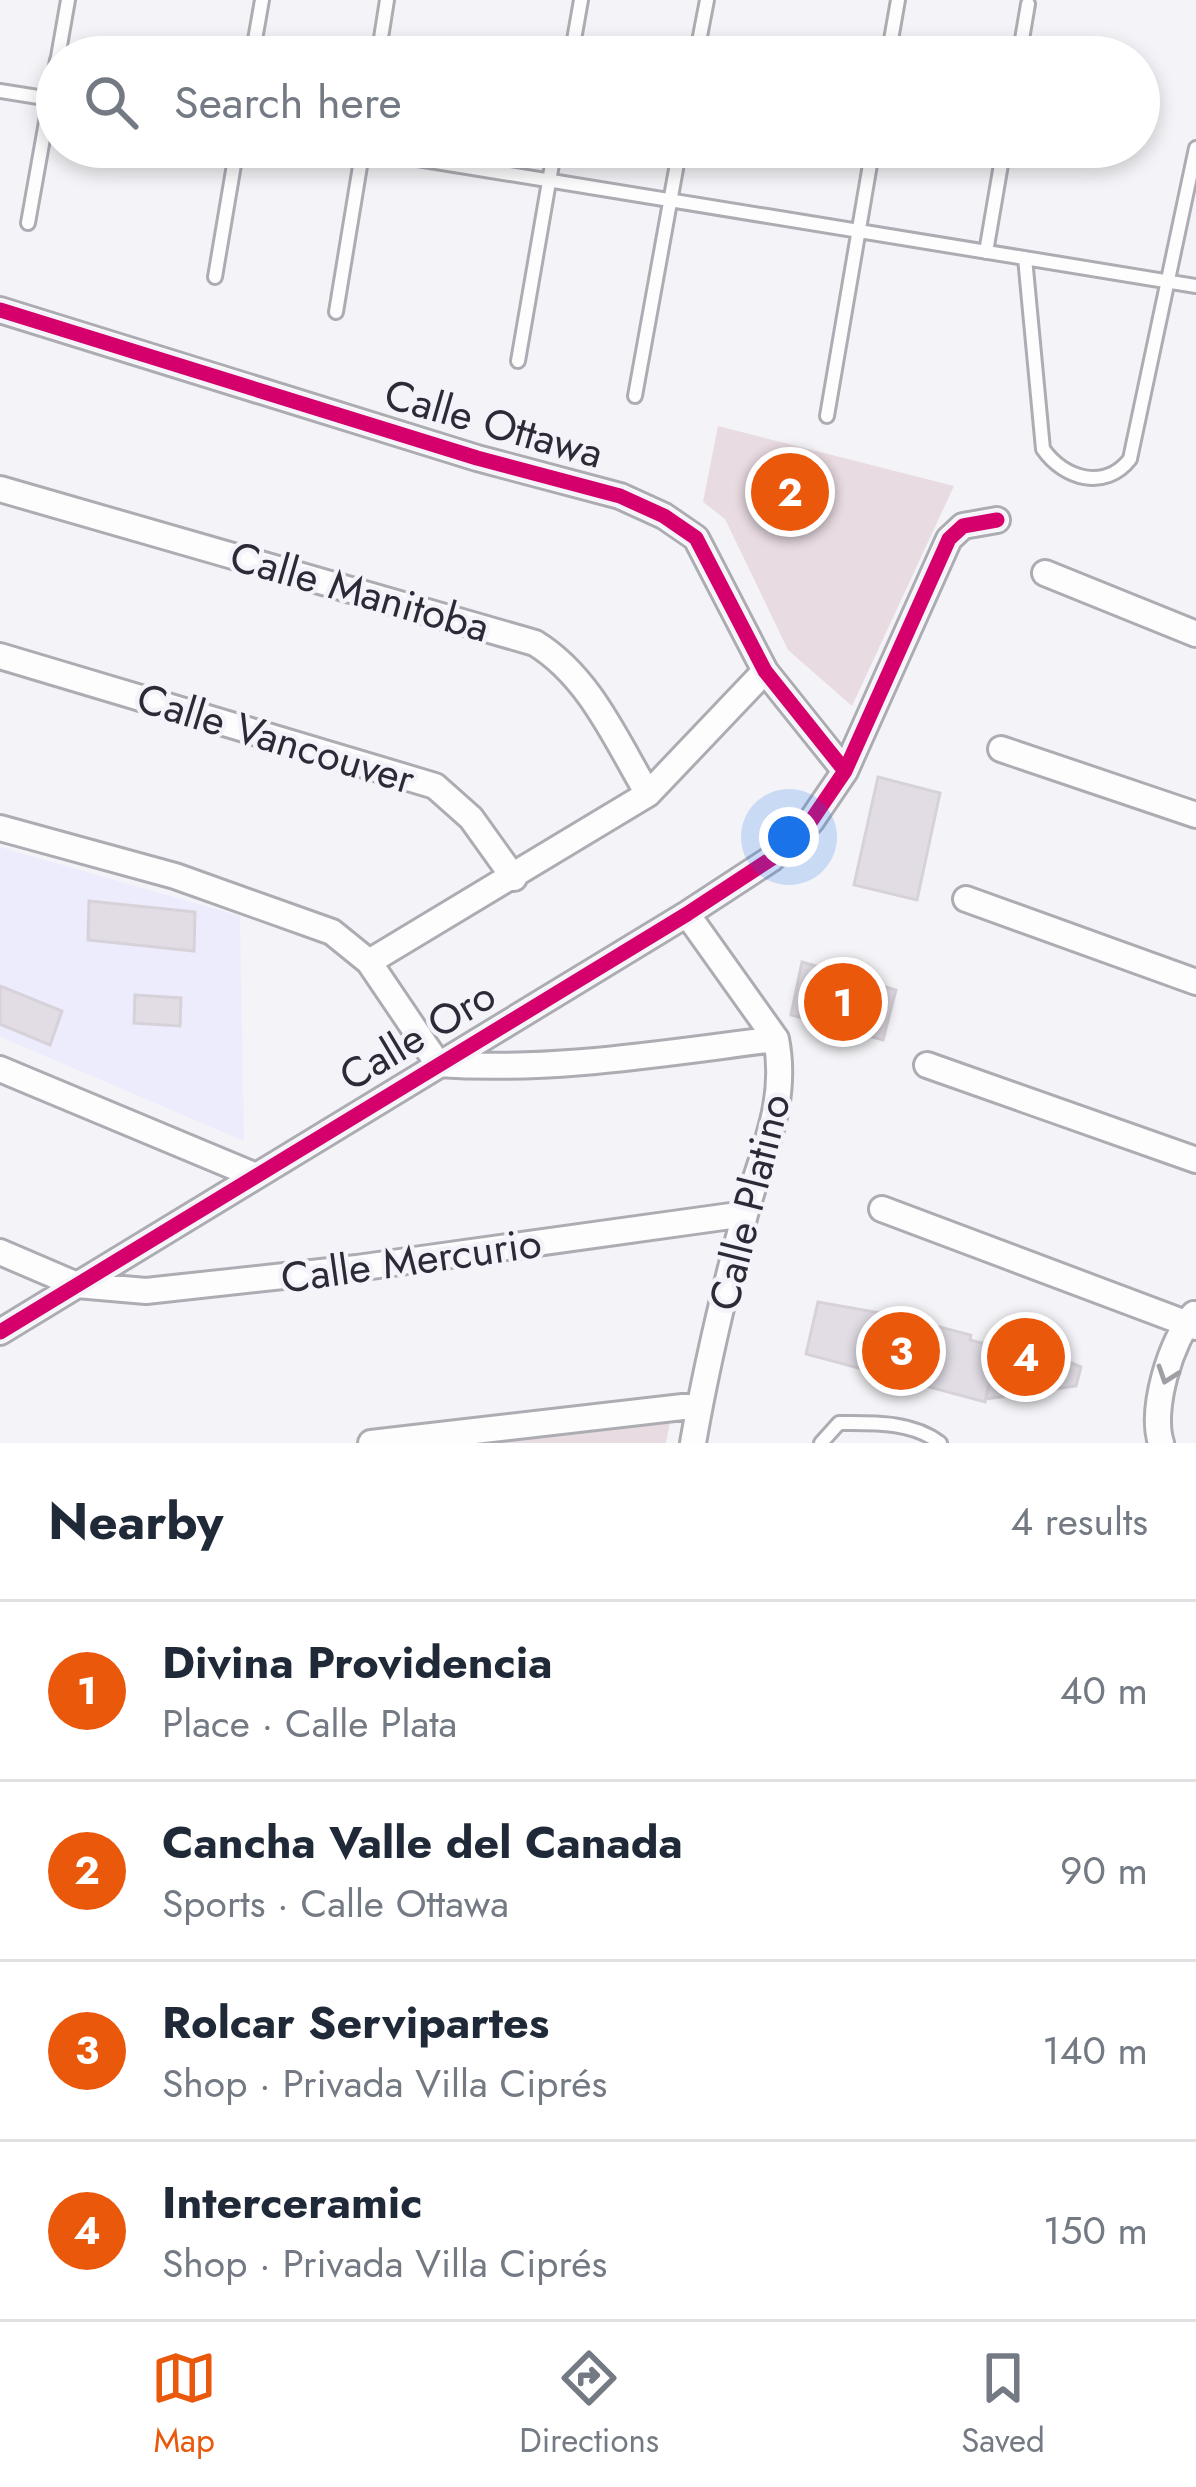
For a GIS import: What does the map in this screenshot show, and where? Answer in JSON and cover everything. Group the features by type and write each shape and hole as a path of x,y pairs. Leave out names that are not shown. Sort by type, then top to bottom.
{"street":[{"name":"Calle Ottawa","path":"0,310 477,458 643,504 696,538 765,670 845,771"},
{"name":"Calle Manitoba","path":"0,489 536,643 579,677 648,794"},
{"name":"Calle Oro","path":"0,1332 771,859 811,821 845,771 949,539 963,526 997,520"},
{"path":"1045,573 1196,634"},
{"name":"Calle Vancouver","path":"0,656 435,786 472,818 514,878"},
{"path":"369,962 648,794 765,670"},
{"path":"1001,749 1196,815"},
{"path":"0,828 245,900 332,932 369,962 438,1064 555,1066 776,1039"},
{"path":"966,899 1196,982"},
{"name":"Calle Platino","path":"687,914 776,1039 780,1093 745,1214 693,1443"},
{"path":"927,1065 1196,1160"},
{"path":"0,1069 256,1176"},
{"path":"882,1209 1192,1321 1159,1397 1161,1443"},
{"name":"Calle Mercurio","path":"0,1252 77,1285 146,1291 207,1287 745,1214"},
{"path":"371,1443 700,1405"}],"lane":[{"path":"61,36 68,0"},
{"path":"256,36 262,0"},
{"path":"381,36 387,0"},
{"path":"575,36 581,0"},
{"path":"700,36 706,0"},
{"path":"892,36 898,0"},
{"path":"1023,36 1028,4"},
{"path":"0,91 36,96"},
{"path":"1025,258 1043,449 1070,474 1109,477 1130,459 1196,148"},
{"path":"28,223 40,168"},
{"path":"214,277 233,168"},
{"path":"336,312 360,168"},
{"path":"476,168 1196,286"},
{"path":"518,361 552,168"},
{"path":"635,396 676,168"},
{"path":"827,416 870,168"},
{"path":"986,252 1000,168"},
{"path":"821,1443 838,1423 881,1422 928,1434 940,1443"}],"shaded area":[{"path":"718,426 954,486 852,706 788,650 725,519 703,502"},
{"path":"0,847 240,916 244,1141 0,1037"},
{"path":"670,1422 666,1443 482,1443"}],"building":[{"path":"878,777 940,793 917,900 854,885"},
{"path":"89,901 195,912 194,951 88,940"},
{"path":"802,962 896,990 883,1040 791,1015"},
{"path":"0,986 62,1011 50,1045 0,1024"},
{"path":"135,995 181,998 180,1026 134,1023"},
{"path":"818,1302 897,1316 971,1335 970,1340 997,1347 985,1402 806,1354"},
{"path":"1000,1333 1081,1367 1076,1386 986,1399"}],"cycle path":[{"path":"0,310 477,458 620,496 664,516 696,538 765,671 845,771"},
{"path":"0,1332 771,859 811,821 845,771 949,539 963,526 997,520"}],"place":[{"name":"Cancha Valle del Canada","path":"790,492"},
{"name":"Divina Providencia","path":"843,1002"},
{"name":"Rolcar Servipartes","path":"901,1351"},
{"name":"Interceramic","path":"1026,1357"}]}
